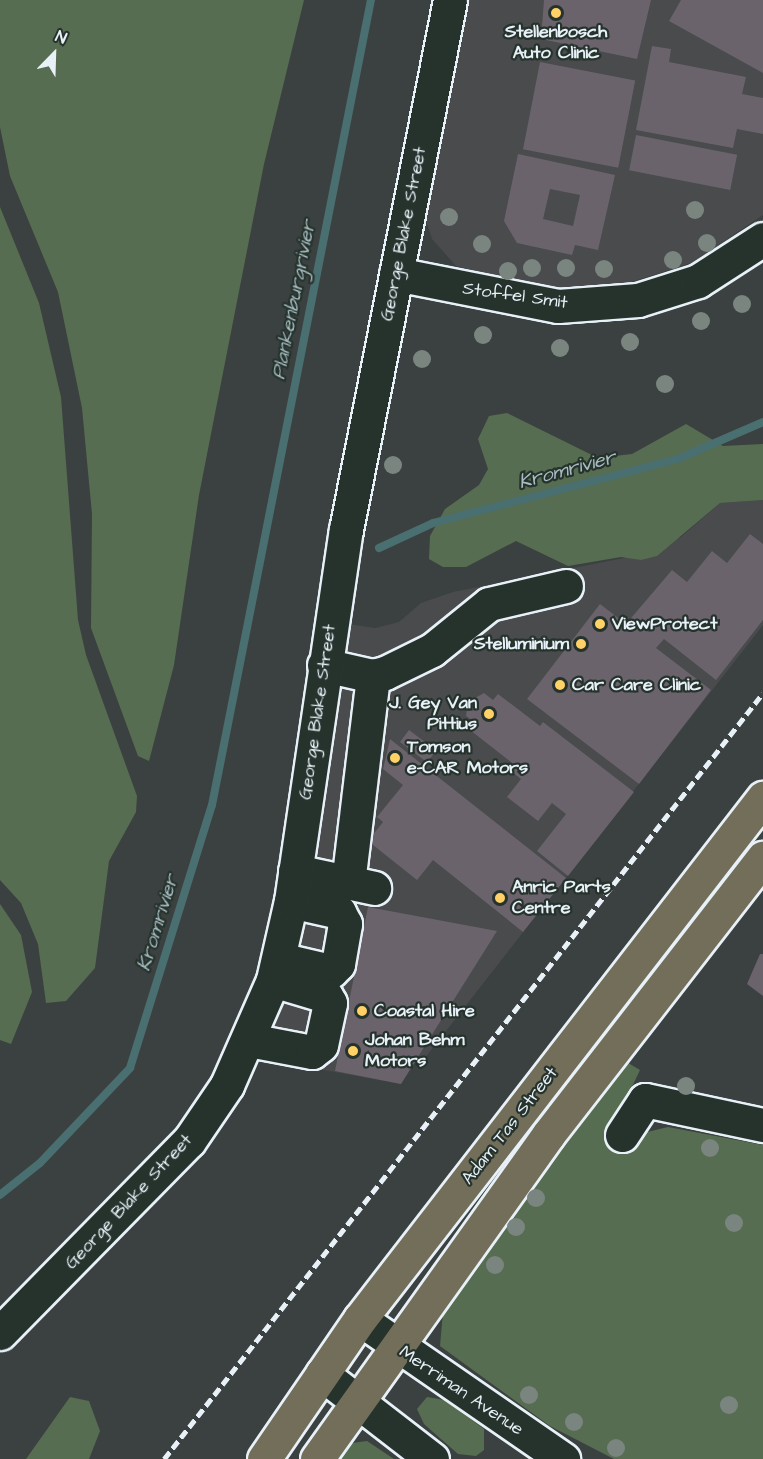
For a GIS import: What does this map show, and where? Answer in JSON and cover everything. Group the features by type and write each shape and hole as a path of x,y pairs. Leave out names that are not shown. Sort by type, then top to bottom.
{"main road":[{"name":"Adam Tas Street","path":"264,1459 360,1319 763,798"},
{"name":"Adam Tas Street","path":"318,1459 393,1345 763,858"}],"street":[{"name":"George Blake Street","path":"0,1333 189,1141 249,1041 275,969 293,886 324,665 396,274 450,0"},
{"name":"Stoffel Smit","path":"396,274 558,306 638,300 698,281 763,239"},
{"path":"324,665 373,676 432,650 489,604 566,586"},
{"path":"293,886 361,885 373,676"},
{"path":"275,969 331,971 338,964 345,924 339,912 293,886"},
{"path":"249,1041 312,1052 321,1045 330,1003 326,996 275,969"},
{"path":"622,1135 645,1100 763,1125"},
{"name":"Merriman Avenue","path":"360,1319 529,1451 563,1459"},
{"path":"322,1374 432,1459"}],"shaded area":[{"path":"464,0 763,0 763,215 691,263 618,286 545,289 456,266 432,239 424,214"},
{"path":"763,500 763,625 421,1063 415,1062 401,1084 258,1058 287,991 305,926 348,624 375,628 399,622 421,603 453,592 629,557 681,537 720,503"}],"green space":[{"path":"0,0 304,0 264,164 199,495 174,665 149,761 138,756 91,628 92,514 82,408 58,292 10,176 0,127"},
{"path":"0,207 39,303 61,397 78,620 86,655 137,796 136,812 109,861 95,968 66,1001 46,1003 38,944 21,903 0,880"},
{"path":"507,413 598,458 632,454 686,424 723,446 763,444 763,500 720,503 657,556 641,560 621,557 568,566 516,541 466,567 443,567 429,559 430,536 445,509 479,485 488,469 478,439 489,416"},
{"path":"0,904 21,935 32,992 11,1044 0,1040"},
{"path":"623,1060 640,1070 606,1141 625,1148 643,1133 668,1127 763,1145 763,1459 614,1459 550,1426 440,1346 444,1301"},
{"path":"70,1397 89,1401 100,1431 89,1459 26,1459"},
{"path":"427,1397 445,1400 484,1429 484,1450 476,1456 458,1454 424,1424 417,1409"},
{"path":"367,1441 394,1459 332,1459 345,1444"}],"building":[{"path":"544,0 651,0 637,59 541,39"},
{"path":"681,0 763,0 763,73 669,21"},
{"path":"652,46 671,49 669,62 746,77 742,94 763,98 763,134 737,129 733,148 636,130"},
{"path":"540,62 635,81 618,168 523,149"},
{"path":"636,135 737,155 730,190 629,170"},
{"path":"518,154 615,175 598,250 575,245 572,255 517,243 504,221","holes":["550,189 580,195 573,226 543,219"]},
{"path":"750,534 763,544 763,620 716,680 664,639 656,648 711,690 639,784 527,699 600,604 626,624 672,570 687,582 712,551 727,563"},
{"path":"484,693 493,700 498,694 540,726 543,722 634,792 568,876 537,851 566,814 552,803 538,821 507,797 521,779 507,768 511,762 470,730 476,723 466,716 468,702"},
{"path":"409,730 436,750 427,762 400,742"},
{"path":"390,739 566,878 523,932 433,860 417,880 368,841 383,822 377,817 403,785 383,769"},
{"path":"368,907 497,931 401,1084 335,1071"},
{"path":"760,954 763,954 763,996 747,984"}],"waterway":[{"name":"Kromrivier","path":"0,1195 40,1163 130,1068 212,805 371,0"},
{"name":"Kromrivier","path":"379,548 433,523 680,458 763,422"}],"railway":[{"path":"164,1459 763,693"}],"place":[{"name":"Stellenbosch Auto Clinic","path":"556,13"},
{"name":"ViewProtect","path":"600,624"},
{"name":"Stelluminium","path":"581,644"},
{"name":"Car Care Clinic","path":"560,685"},
{"name":"J. Gey Van Pittius","path":"489,714"},
{"name":"Tomson e-CAR Motors","path":"395,758"},
{"name":"Anric Parts Centre","path":"500,898"},
{"name":"Coastal Hire","path":"362,1011"},
{"name":"Johan Behm Motors","path":"353,1051"}],"water label":[{"name":"Plankenburgrivier","path":"294,300"}]}
